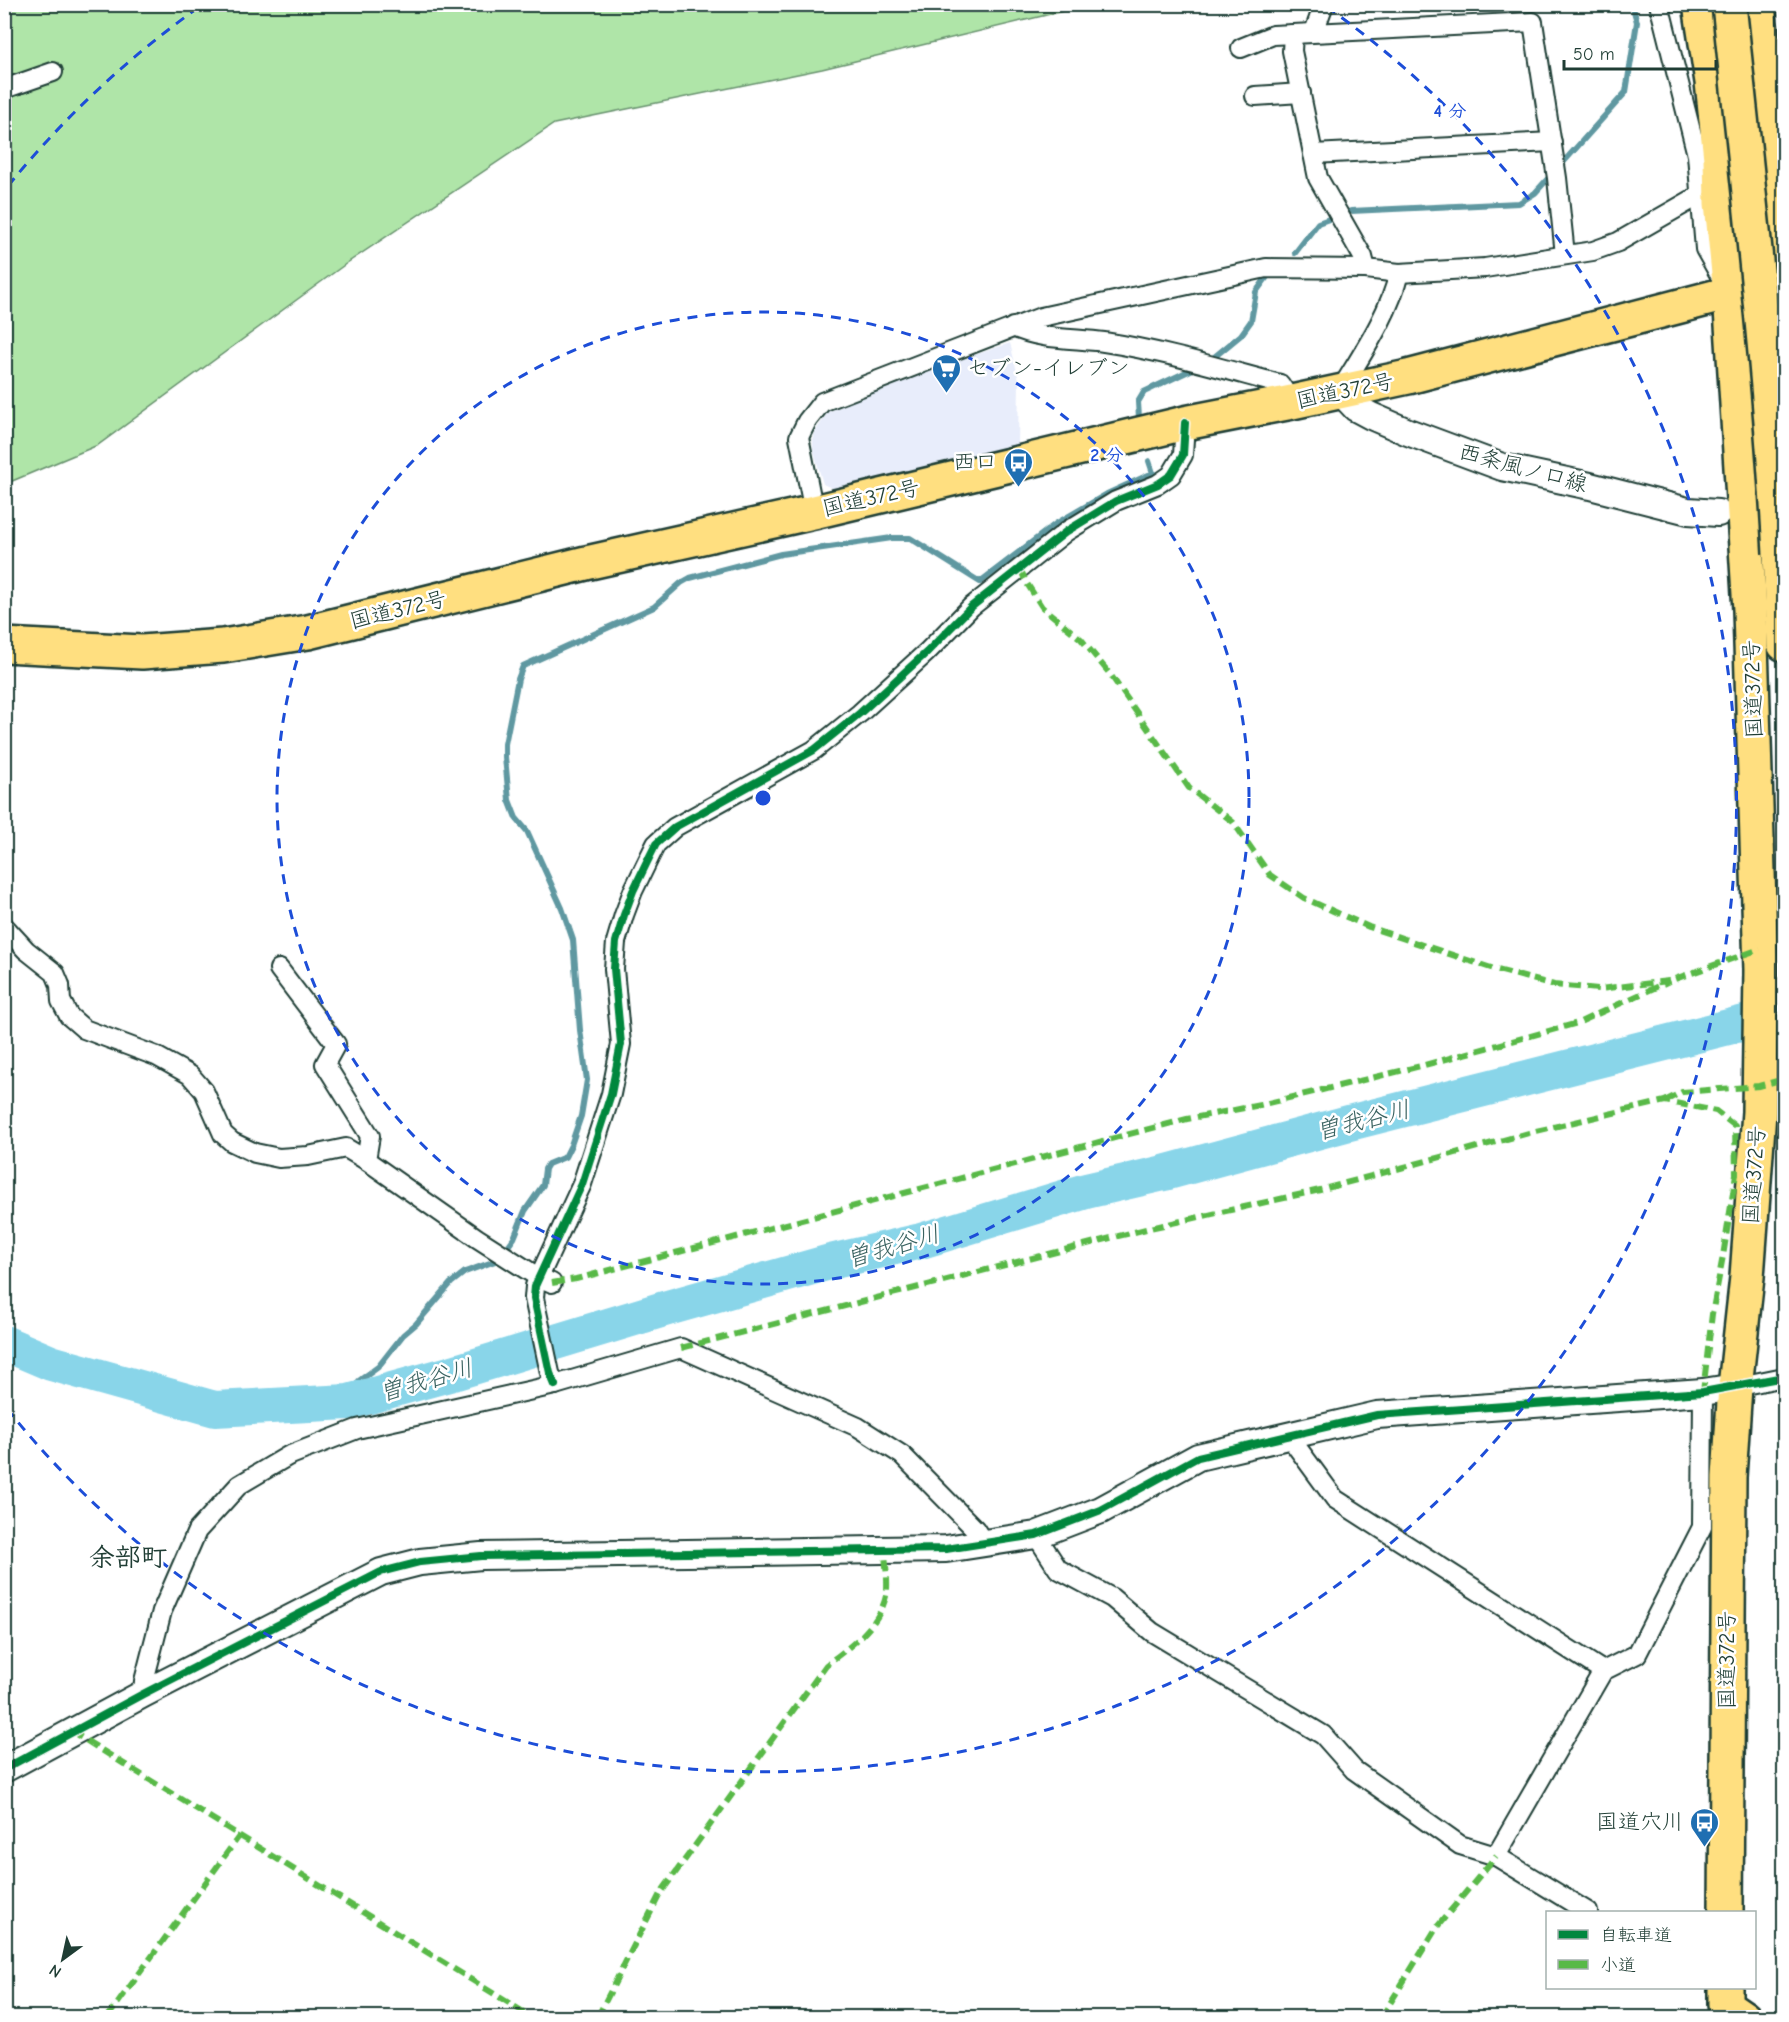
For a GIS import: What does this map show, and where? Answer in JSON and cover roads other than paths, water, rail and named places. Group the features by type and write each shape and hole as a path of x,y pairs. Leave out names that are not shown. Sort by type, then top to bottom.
{"highway":[{"path":"1700,4 1712,82 1720,158 1721,203 1730,294"},
{"path":"1729,4 1777,502 1785,644"},
{"path":"1758,4 1785,261"},
{"name":"国道372号","path":"4,645 142,652 224,646 308,632 586,563 814,512 1185,423 1408,377 1730,294 1785,282"},
{"name":"国道372号","path":"1725,1911 1729,1477 1759,1112 1761,970 1750,609 1730,294"}],"street":[{"path":"1314,32 1324,4"},
{"path":"1659,4 1697,155 1705,249 1730,294"},
{"path":"1241,48 1273,35 1533,22 1556,170 1564,255"},
{"path":"1293,34 1292,51 1318,178 1363,257 1366,269"},
{"path":"4,89 52,72"},
{"path":"1255,96 1301,93"},
{"path":"1313,154 1552,142"},
{"path":"814,512 799,437 807,421 822,402 1013,327 1041,317 1266,267 1366,269 1399,273 1485,268 1593,251 1618,242 1700,195"},
{"path":"1340,392 1375,331 1396,285 1399,273"},
{"path":"1013,327 1021,331 1116,345 1191,361 1280,384 1292,402"},
{"name":"西条風ノ口線","path":"1340,392 1356,408 1371,416 1477,459 1502,467 1688,510 1718,513"},
{"path":"553,1379 534,1298 535,1286 545,1280 582,1184 611,1095 621,1044 615,982 616,942 633,891 656,844 675,827 814,750 860,713 927,652 971,607 1067,531 1116,501 1158,484 1171,475 1183,454 1185,423"},
{"path":"4,926 26,950 55,973 60,985 61,1001 69,1016 84,1029 156,1056 190,1075 204,1091 223,1134 232,1142 255,1153 279,1158 308,1156 342,1148 350,1150 477,1238 545,1280"},
{"path":"279,969 336,1044 325,1064 370,1136 366,1160"},
{"path":"143,1694 162,1611 197,1531 238,1485 288,1456 357,1429 681,1348 858,1427 876,1438 902,1455 975,1529 984,1544"},
{"path":"4,1769 143,1694 381,1572 420,1562 482,1556 946,1549 984,1544 1036,1535 1101,1510 1198,1457 1377,1415 1703,1392 1785,1377"},
{"path":"1496,1856 1603,1671 1637,1654 1702,1527 1703,1392"},
{"path":"1288,1435 1335,1498 1603,1671"},
{"path":"1036,1535 1058,1569 1112,1598 1152,1632 1323,1735 1354,1770 1460,1845 1496,1856 1586,1911"}],"waterway":[{"path":"1560,166 1626,92 1637,22 1632,4"},
{"path":"1295,253 1318,223 1351,211 1519,203 1535,193 1553,173"},
{"path":"1213,358 1241,335 1251,321 1256,292 1267,277"},
{"path":"1139,418 1138,402 1144,392 1195,368"},
{"path":"348,1402 359,1381 378,1367 403,1335 416,1324 451,1283 465,1272 498,1260 514,1238 525,1211 543,1185 548,1164 565,1157 581,1116 587,1080 580,1030 573,940 562,908 527,831 516,818 509,800 505,744 518,679 523,666 654,607 690,578 781,554 892,538 910,538 980,582 1057,523 1107,494 1153,473 1149,461"},
{"name":"曽我谷川","path":"4,1343 51,1363 215,1409 348,1402 830,1262 921,1241 1086,1191 1164,1173 1349,1123 1784,1013"}],"place":[{"name":"セブン-イレブン","path":"946,394"},
{"name":"西口","path":"1018,488"},
{"name":"国道穴川","path":"1705,1848"}],"district":[{"name":"余部町","path":"128,1558"}]}
